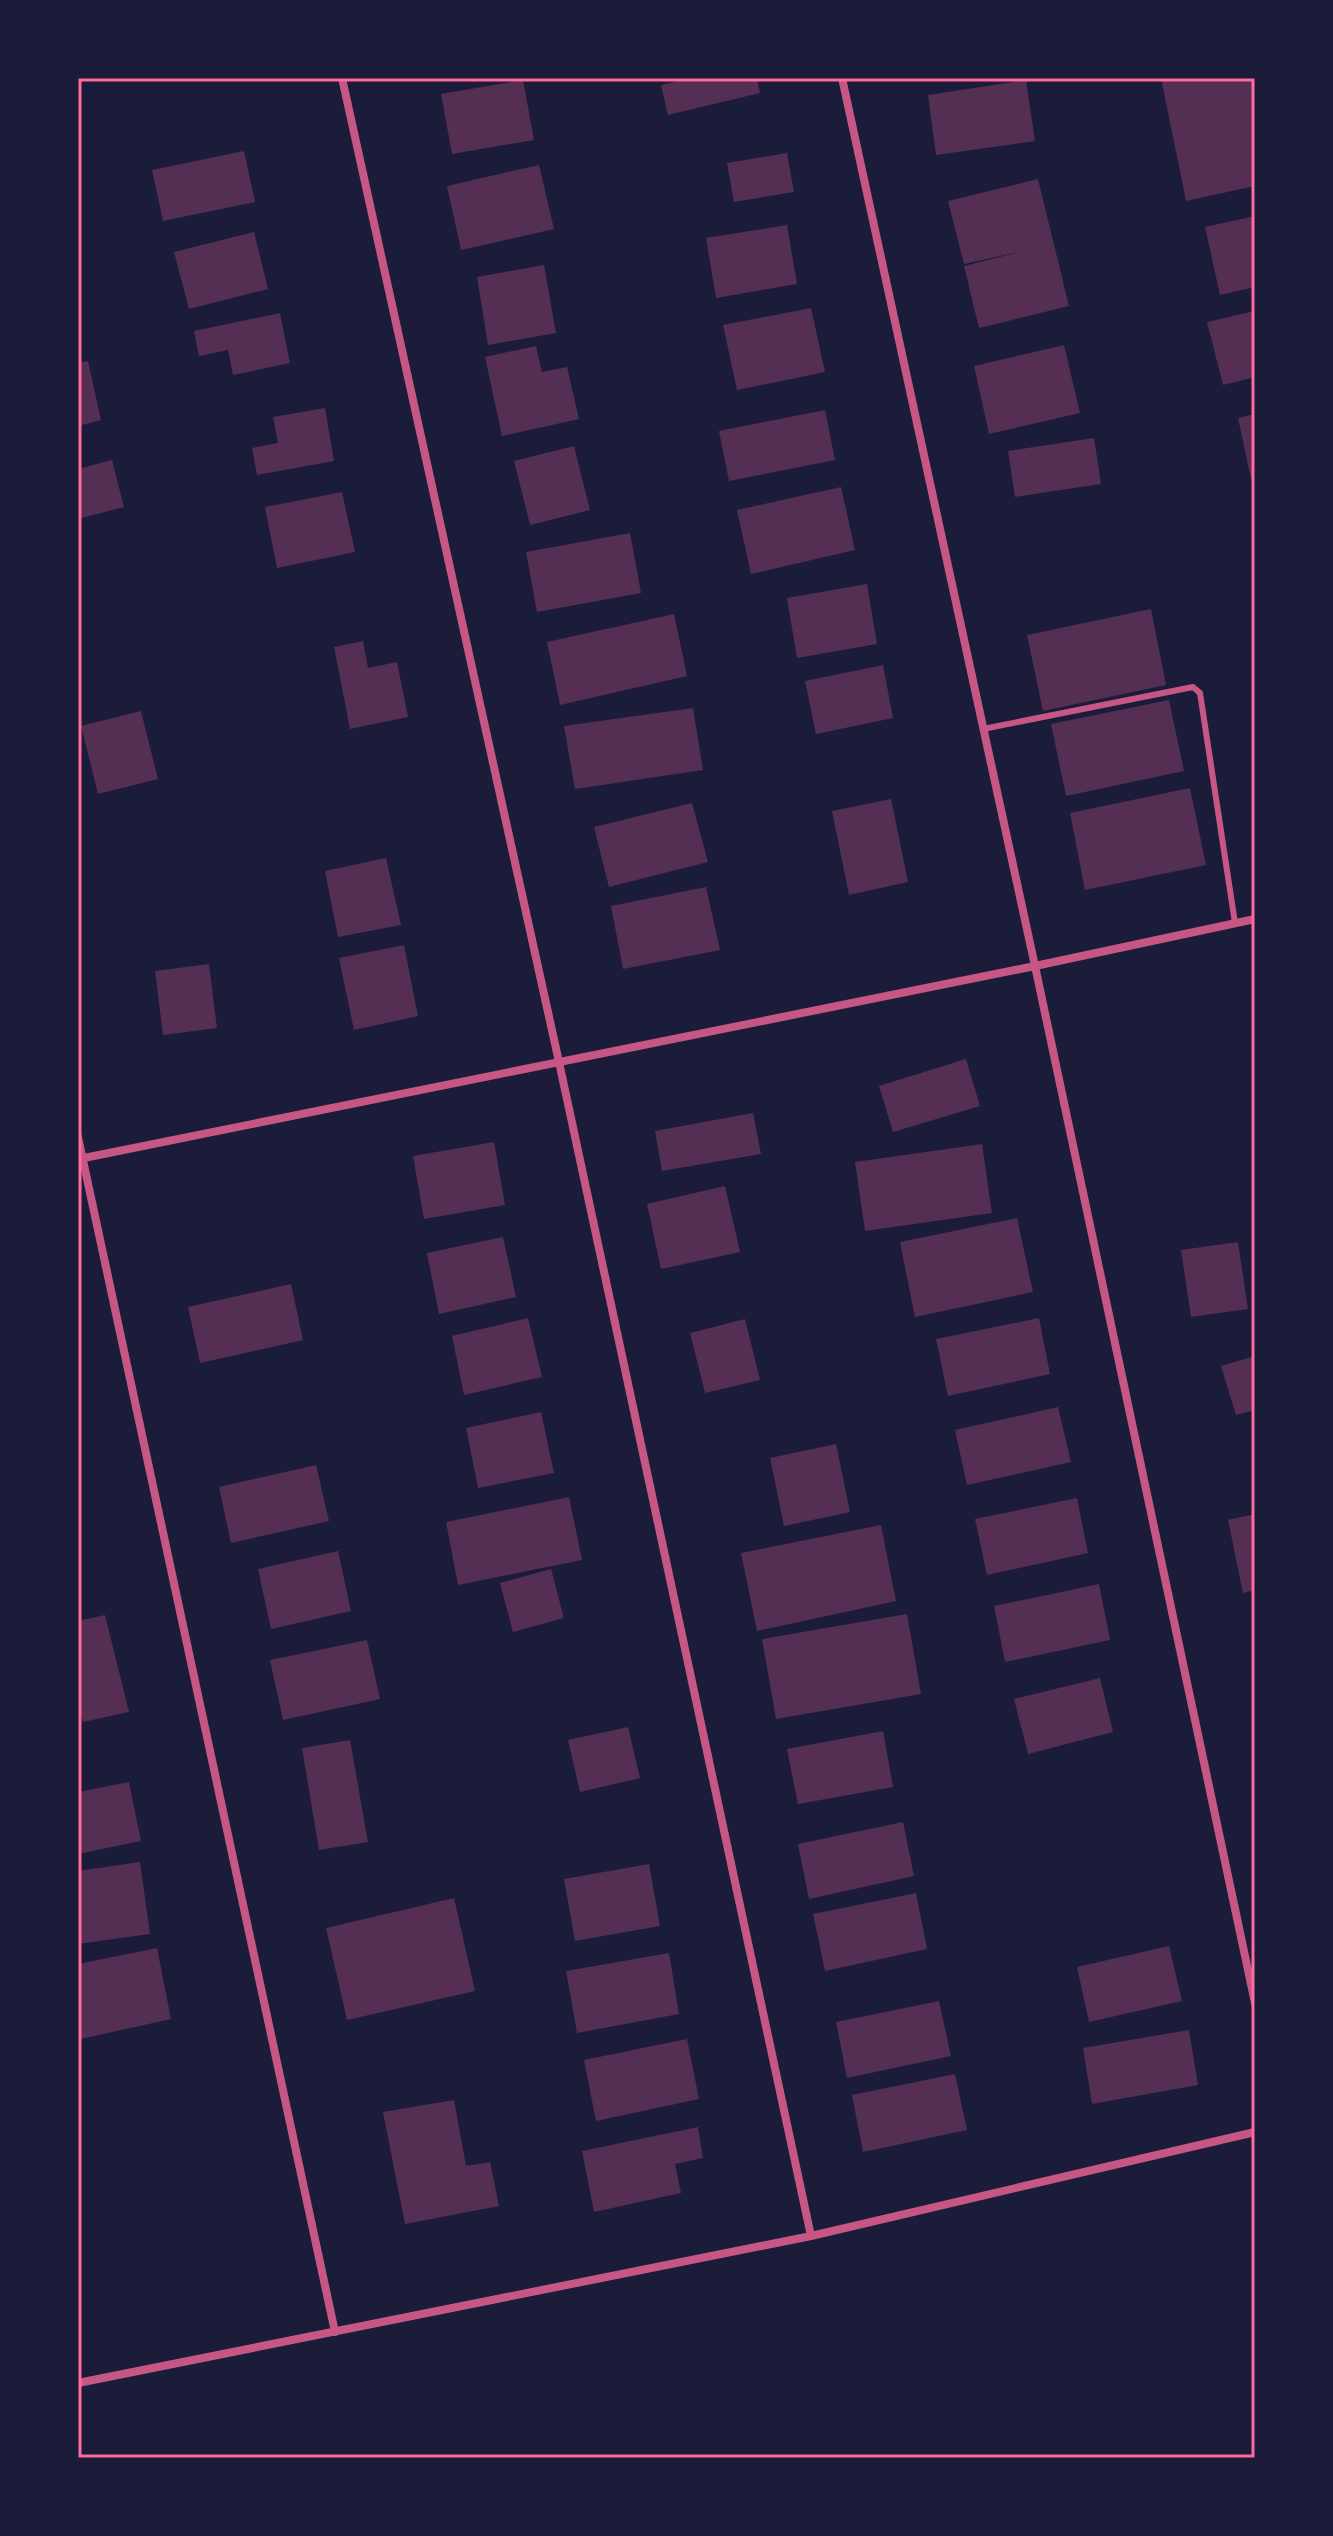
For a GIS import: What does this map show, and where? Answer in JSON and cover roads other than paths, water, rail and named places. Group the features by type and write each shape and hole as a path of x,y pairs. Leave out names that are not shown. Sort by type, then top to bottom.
{"street":[{"path":"342,78 559,1062 811,2236"},
{"path":"842,78 1035,966 1255,2003"},
{"path":"80,1159 1255,919"},
{"path":"78,1137 80,1159 335,2332"},
{"path":"78,2383 811,2236 1255,2132"}],"lane":[{"path":"983,729 1193,687 1200,693 1235,923"}]}
